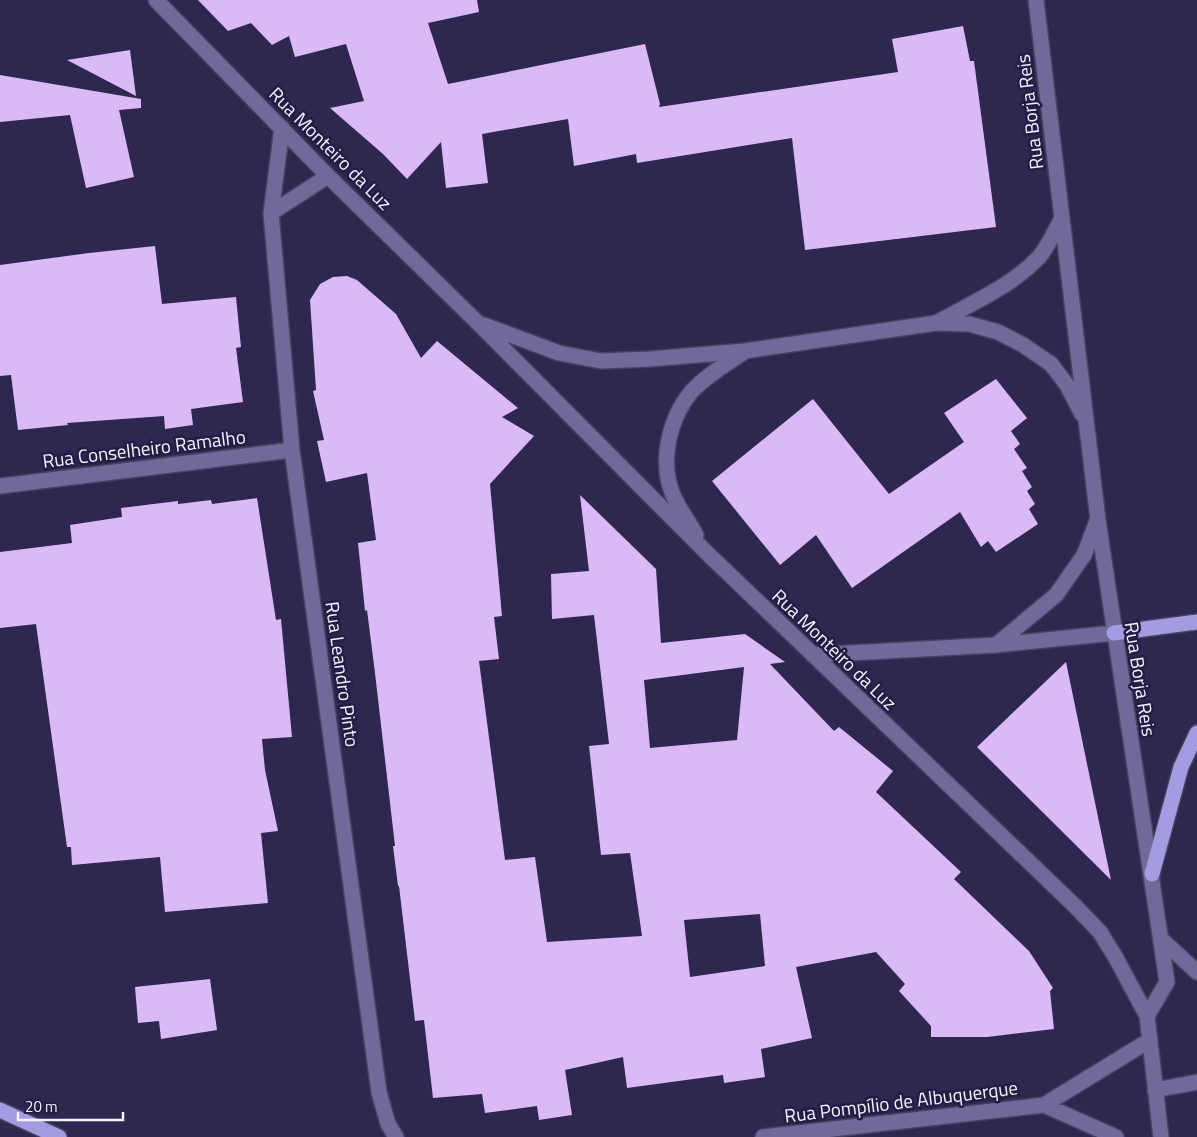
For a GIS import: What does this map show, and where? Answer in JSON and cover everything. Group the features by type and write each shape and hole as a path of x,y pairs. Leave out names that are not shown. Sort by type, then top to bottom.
{"highway":[{"path":"1114,633 1197,622"},
{"path":"1152,874 1181,768 1197,733"},
{"path":"0,1110 59,1137"}],"street":[{"name":"Rua Monteiro da Luz","path":"156,0 328,176 478,323 706,552 1075,906 1094,926 1116,958 1147,1016"},
{"name":"Rua Borja Reis","path":"1036,0 1098,520 1168,982 1147,1016"},
{"name":"Rua Leandro Pinto","path":"282,128 270,213 292,450 379,1092 388,1124 396,1137"},
{"path":"270,213 328,176"},
{"path":"936,323 1005,284 1021,272 1040,256 1061,220"},
{"name":"Rua Monteiro da Luz","path":"478,323 559,353 601,361 745,351 936,323 969,324 998,332 1023,345 1051,364 1067,385 1086,422"},
{"path":"706,552 673,495 666,469 668,447 676,416 692,392 712,372 745,351"},
{"name":"Rua Conselheiro Ramalho","path":"0,486 292,450"},
{"path":"996,645 1056,595 1084,555 1098,520"},
{"path":"813,655 996,645 1114,633"},
{"path":"1161,939 1197,972"},
{"path":"1147,1016 1161,1137"},
{"name":"Rua Pompílio de Albuquerque","path":"763,1137 1044,1105 1150,1040"},
{"path":"1155,1090 1197,1082"},
{"name":"Rua Pompílio de Albuquerque","path":"1044,1105 1116,1137"}],"building":[{"path":"198,0 477,0 479,12 428,23 448,84 645,44 660,104 659,107 898,72 892,39 963,26 970,61 974,61 996,227 805,250 792,138 637,163 636,154 574,166 568,119 482,134 488,183 446,188 441,142 407,179 383,154 330,108 364,101 346,44 295,57 289,36 272,45 251,23 228,31"},
{"path":"130,50 136,96 67,60"},
{"path":"0,75 141,99 141,108 119,110 134,177 86,188 70,115 0,122"},
{"path":"155,246 162,304 236,297 241,347 236,348 243,402 191,409 193,425 165,429 164,416 67,423 68,425 18,430 11,375 0,376 0,265"},
{"path":"347,276 357,280 396,314 421,358 437,341 518,408 502,417 534,436 490,484 502,616 494,617 499,659 479,661 505,860 535,857 547,942 642,936 630,853 601,855 589,746 609,744 594,615 552,619 551,574 589,571 580,495 656,569 661,643 745,634 785,662 770,664 834,731 839,727 893,771 876,792 961,872 954,879 1029,951 1053,988 1050,991 1054,1029 987,1037 931,1037 931,1026 899,991 905,984 876,952 796,967 812,1038 761,1049 765,1077 724,1083 723,1075 627,1088 623,1057 565,1070 572,1115 539,1120 537,1106 485,1113 482,1094 433,1098 424,1020 415,1021 393,846 395,846 375,673 367,610 365,611 358,543 376,540 367,473 326,482 317,441 324,440 313,391 316,390 310,300 320,284 333,277","holes":["744,667 737,740 650,748 644,680","760,914 765,966 690,977 684,920"]},
{"path":"996,379 1027,418 1011,431 1020,444 1014,449 1027,468 1022,471 1032,487 1027,491 1035,504 1029,509 1038,524 996,552 988,541 981,547 960,512 852,588 816,535 780,565 712,481 813,399 889,494 964,442 944,413"},
{"path":"257,498 276,620 281,619 292,737 262,739 265,770 278,831 261,833 268,903 165,912 160,857 72,865 71,847 67,847 36,624 0,628 0,552 72,543 70,525 122,517 121,508 178,501 178,504 211,500 212,504"},
{"path":"1066,662 1111,880 977,747"},
{"path":"210,979 217,1030 161,1039 159,1021 138,1023 135,987"}]}
